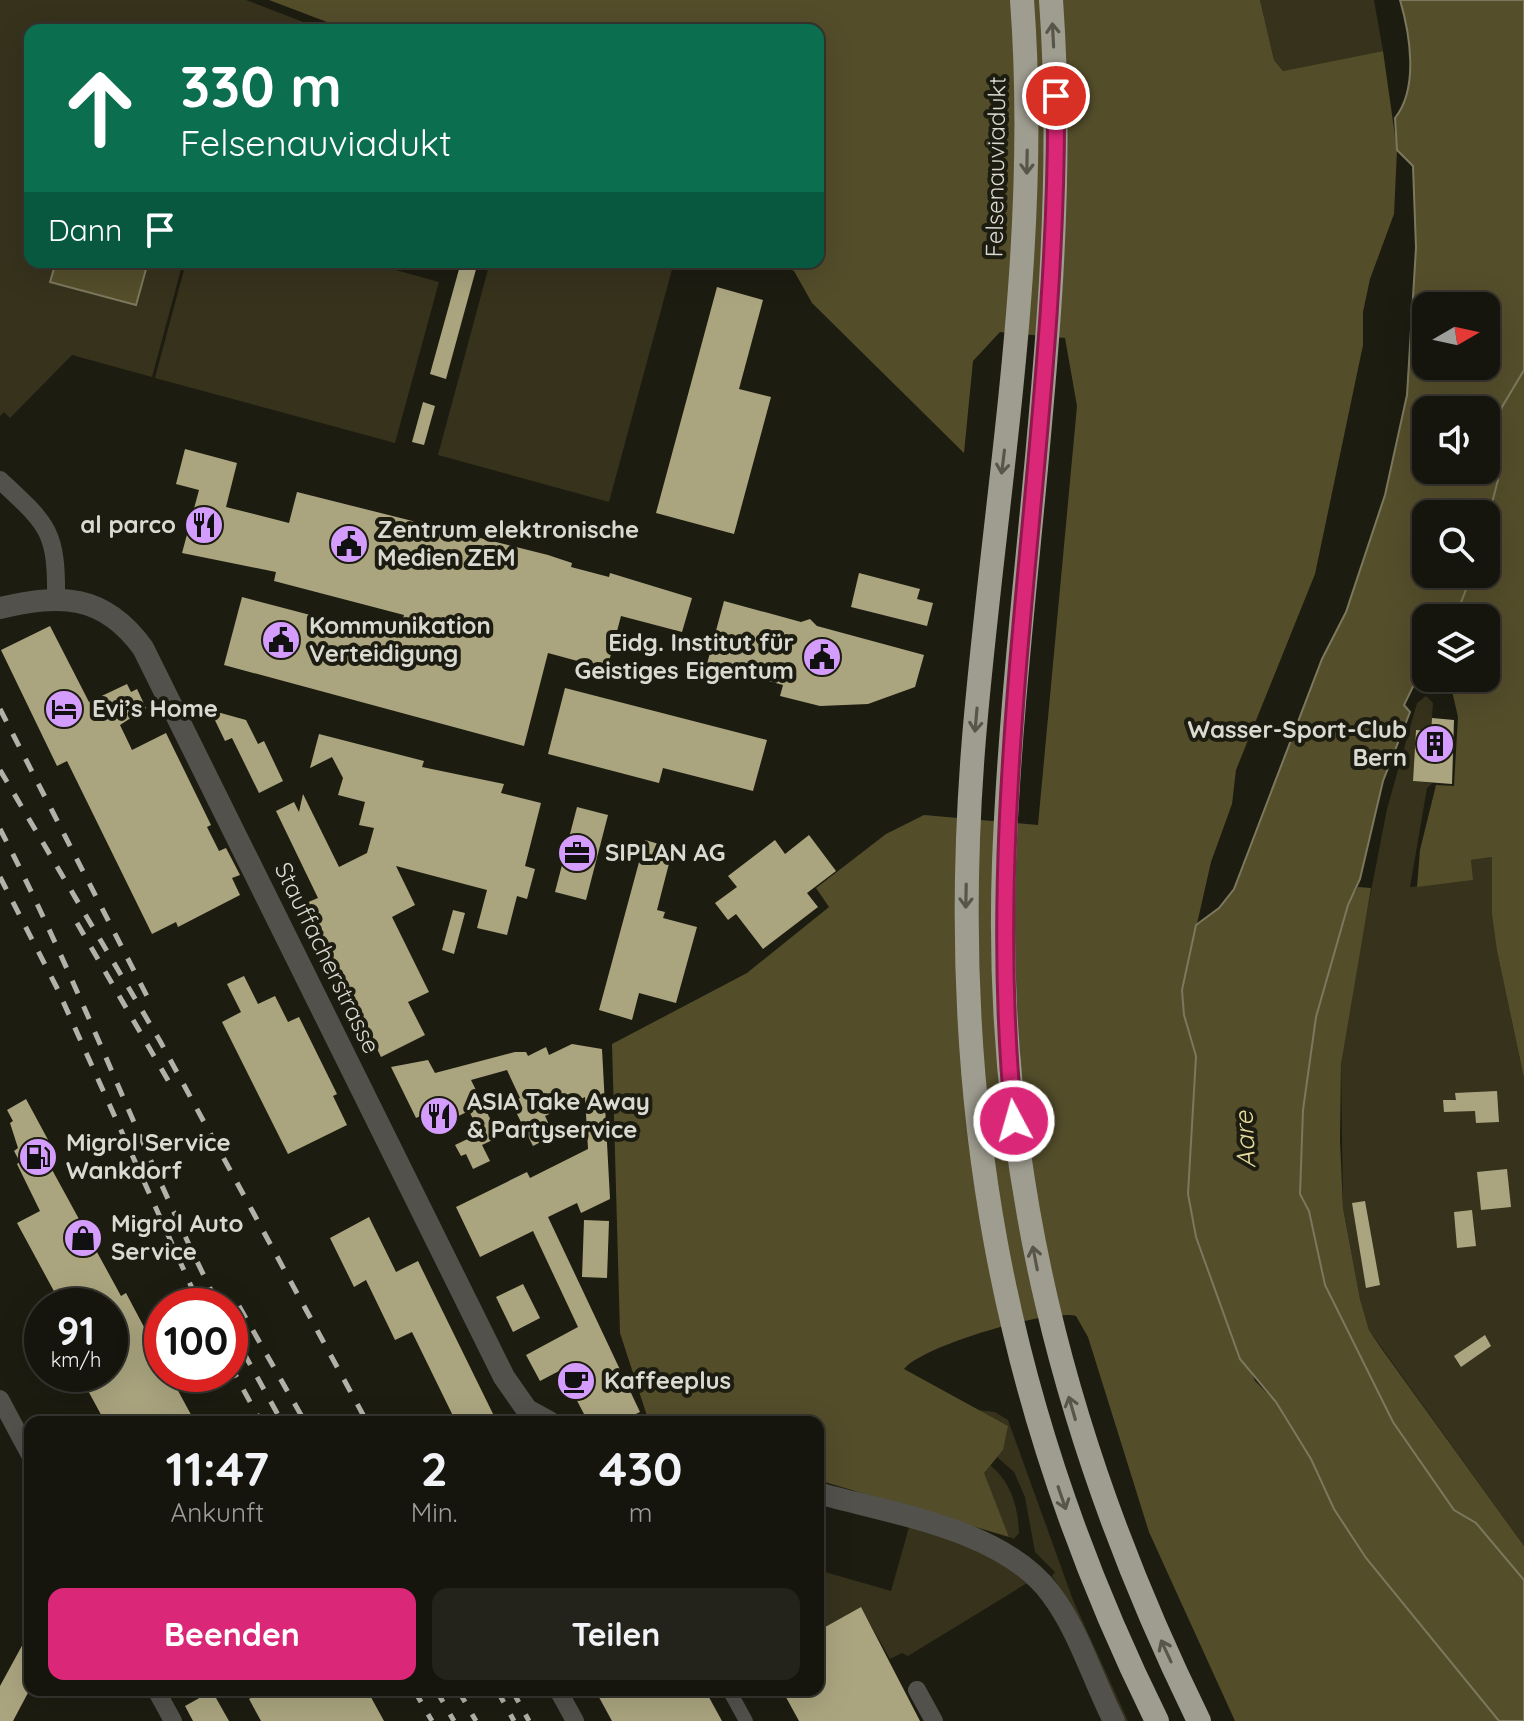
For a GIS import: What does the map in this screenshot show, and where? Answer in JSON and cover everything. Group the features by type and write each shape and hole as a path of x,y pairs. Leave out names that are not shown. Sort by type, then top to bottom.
{"highway":[{"name":"Felsenauviadukt","path":"1022,0 1027,138 1019,334 986,608 968,818 965,952 971,1079 988,1216 1015,1343 1065,1507 1114,1629 1157,1721"},
{"path":"1051,0 1056,180 1048,336 1006,821 1003,951 1009,1077 1026,1211 1052,1334 1084,1447 1116,1536 1199,1721"}],"street":[{"path":"0,480 48,528 56,560 56,598"},
{"name":"Stauffacherstrasse","path":"8,606 56,598 92,605 106,612 130,632 147,655 504,1377 521,1404 535,1416"},
{"path":"0,1399 24,1444"},
{"path":"824,1495 962,1535 1018,1560 1058,1604 1114,1721"},
{"path":"917,1690 934,1721"},
{"path":"561,1696 575,1721"},
{"path":"732,1696 746,1721"}],"shaded area":[{"path":"0,0 246,0 308,24 24,24 24,268 181,268 152,377 72,355 10,418 4,412 0,416"},
{"path":"269,0 1260,0 1274,60 1283,71 1383,51 1397,150 1394,214 1370,279 1363,312 1363,345 1315,574 1236,770 1232,804 1211,862 1182,990 1184,1015 1196,1056 1188,1194 1196,1237 1255,1381 1276,1402 1311,1459 1334,1509 1366,1558 1499,1721 1235,1721 1149,1532 1088,1337 1076,1316 1041,1318 987,1331 934,1350 904,1369 1008,1426 1003,1450 984,1473 1009,1537 824,1482 824,1416 647,1416 620,1333 612,1044 747,973 829,907 816,888 886,834 924,815 1038,825 1077,406 1065,338 1000,332 973,361 964,453 812,303 794,271 787,268 824,268 824,24 332,24"},
{"path":"1260,0 1374,0 1383,51 1283,71 1274,60"},
{"path":"184,268 389,268 439,282 395,443 155,378"},
{"path":"488,268 672,268 609,502 438,455"},
{"path":"1524,370 1524,1078 1497,951 1492,914 1492,857 1471,860 1473,880 1417,887 1420,850 1436,785 1454,786 1458,717 1452,692 1500,692 1500,604 1460,604 1467,588 1500,588 1500,500 1493,500 1497,484 1500,484 1502,407"},
{"path":"1426,696 1433,703 1431,731 1416,730 1413,781 1432,783 1427,788 1410,887 1472,880 1471,860 1492,857 1497,951 1524,1078 1524,1546 1369,1330 1343,1208 1341,1064 1349,1004 1387,809 1417,703"},
{"path":"1358,887 1371,888 1341,1064 1340,1141 1343,1208 1360,1299 1369,1330 1524,1546 1524,1580 1476,1523 1454,1510 1393,1422 1325,1285 1309,1211 1300,1194 1303,1110 1316,1017 1348,905"},
{"path":"978,1410 995,1412 1008,1420 1073,1600 1128,1721 1124,1721 1070,1603 1052,1576 1055,1572 1035,1552 1025,1497 1014,1472 997,1457 1003,1450"},
{"path":"990,1465 1008,1487 1015,1505 1019,1533 1014,1539 1009,1537 983,1473"},
{"path":"911,1520 1037,1577 908,1656 902,1653 890,1659 861,1608 824,1628 824,1572 891,1591"}],"water":[{"name":"Aare","path":"1400,0 1524,0 1524,370 1500,413 1500,396 1412,396 1412,484 1497,484 1493,500 1412,500 1412,588 1467,588 1460,604 1412,604 1412,689 1404,705 1410,712 1383,781 1360,879 1348,905 1316,1017 1303,1110 1300,1194 1309,1211 1325,1285 1393,1422 1454,1510 1476,1523 1524,1580 1524,1721 1499,1721 1366,1558 1334,1509 1311,1459 1276,1402 1240,1359 1196,1237 1188,1194 1196,1056 1184,1015 1182,990 1196,925 1219,908 1234,889 1322,659 1346,612 1385,495 1407,395 1412,313 1412,380 1500,380 1500,292 1413,292 1416,248 1413,166 1397,150 1395,118 1407,92 1409,44"},
{"path":"54,268 146,268 136,305 50,282"}],"building":[{"path":"459,268 476,268 446,379 430,374"},
{"path":"717,287 763,300 739,389 771,397 734,534 656,513"},
{"path":"423,402 435,406 424,445 412,442"},
{"path":"185,449 237,463 226,507 289,523 297,492 548,555 572,563 571,567 609,577 610,573 692,598 682,632 621,616 607,669 548,653 524,746 224,665 242,597 398,638 404,615 274,581 276,572 182,553 199,490 176,484"},
{"path":"859,573 920,589 917,599 933,603 927,626 851,607"},
{"path":"724,601 801,622 810,619 817,626 924,655 915,687 868,704 820,706 780,696 783,685 707,664"},
{"path":"50,626 89,702 127,684 131,692 137,689 146,708 120,725 132,750 166,733 211,825 207,827 219,851 226,848 240,875 232,878 240,895 178,927 176,922 152,934 67,761 57,766 1,650"},
{"path":"565,688 767,740 753,791 663,768 659,783 548,754"},
{"path":"210,710 246,720 258,744 264,741 283,781 259,793 232,738 225,741"},
{"name":"Wasser-Sport-Club Bern","path":"1432,718 1454,720 1452,784 1413,781 1416,730 1431,731"},
{"path":"319,734 424,761 422,767 504,784 501,793 541,803 525,866 535,869 527,899 517,896 507,935 477,928 487,890 396,866 415,905 392,917 429,992 408,1002 425,1035 381,1057 306,903 318,898 276,811 294,802 299,812 303,794 339,867 367,853 374,828 359,825 365,802 338,795 343,778 332,757 310,768"},
{"path":"577,807 608,815 586,900 555,892"},
{"path":"809,835 836,871 807,893 818,907 763,949 736,914 728,920 715,903 737,887 728,876 775,840 785,854"},
{"path":"645,840 673,848 657,910 665,912 663,918 697,927 676,1003 639,993 632,1020 599,1010"},
{"path":"453,910 465,913 454,954 442,950"},
{"path":"244,976 258,1004 275,996 288,1022 299,1017 337,1094 333,1096 347,1125 288,1154 222,1022 241,1012 227,984"},
{"path":"572,1044 602,1049 610,1199 581,1213 577,1203 548,1217 640,1412 632,1416 584,1414 561,1370 540,1381 526,1355 578,1327 533,1231 480,1257 456,1207 527,1172 530,1178 588,1149 585,1097 545,1116 554,1135 533,1146 511,1102 520,1098 507,1070 471,1080 499,1137 482,1145 490,1161 473,1169 466,1154 461,1156 455,1145 480,1133 469,1111 435,1127 427,1113 416,1118 391,1067 428,1060 435,1073 515,1052 526,1052 528,1056 546,1047 549,1055"},
{"path":"1497,1091 1499,1122 1476,1123 1475,1111 1444,1112 1443,1100 1456,1100 1455,1093"},
{"path":"26,1099 53,1149 50,1151 56,1163 50,1166 117,1288 52,1288 17,1223 40,1211 17,1164 20,1162 14,1151 18,1148 10,1123 13,1121 7,1110"},
{"path":"1507,1169 1511,1207 1481,1210 1477,1172"},
{"path":"1365,1201 1380,1285 1366,1288 1352,1203"},
{"path":"1472,1210 1476,1246 1457,1248 1454,1212"},
{"path":"369,1217 396,1272 418,1261 494,1416 453,1416 412,1332 395,1340 366,1280 354,1287 330,1238"},
{"path":"584,1220 609,1221 607,1278 582,1277"},
{"path":"523,1284 540,1318 513,1332 496,1297"},
{"path":"128,1297 144,1327 144,1392 179,1392 192,1416 102,1416 89,1392 128,1392"},
{"path":"1485,1335 1491,1346 1461,1367 1454,1356"},
{"path":"861,1607 920,1721 799,1721 785,1696 824,1696 824,1628"},
{"path":"24,1642 26,1696 13,1721 0,1721 0,1686"},
{"path":"203,1696 215,1696 229,1721 193,1721 185,1706"},
{"path":"254,1696 370,1696 384,1721 261,1721 249,1699"},
{"path":"598,1696 708,1696 722,1721 612,1721"}],"railway":[{"path":"0,709 152,1006"},
{"path":"0,770 160,1041 364,1416"},
{"path":"0,829 57,947 210,1288"},
{"path":"0,877 57,988 192,1288"},
{"path":"77,923 169,1082"},
{"path":"248,1322 302,1416"},
{"path":"248,1361 279,1416"},
{"path":"245,1392 258,1416"},
{"path":"417,1696 432,1721"},
{"path":"439,1696 454,1721"},
{"path":"461,1696 476,1721"},
{"path":"500,1696 514,1721"},
{"path":"515,1696 529,1721"}],"place":[{"name":"al parco","path":"204,525"},
{"name":"Zentrum elektronische Medien ZEM","path":"349,544"},
{"name":"Kommunikation Verteidigung","path":"281,640"},
{"name":"Eidg. Institut für Geistiges Eigentum","path":"822,657"},
{"name":"Evi’s Home","path":"64,709"},
{"name":"Wasser-Sport-Club Bern","path":"1435,744"},
{"name":"SIPLAN AG","path":"577,853"},
{"name":"ASIA Take Away & Partyservice","path":"439,1116"},
{"name":"Migrol Service Wankdorf","path":"38,1157"},
{"name":"Migrol Auto Service","path":"83,1238"},
{"name":"Kaffeeplus","path":"576,1381"}],"route":[{"path":"1014,1121 1004,970 1006,821 1053,265 1056,96"}]}
